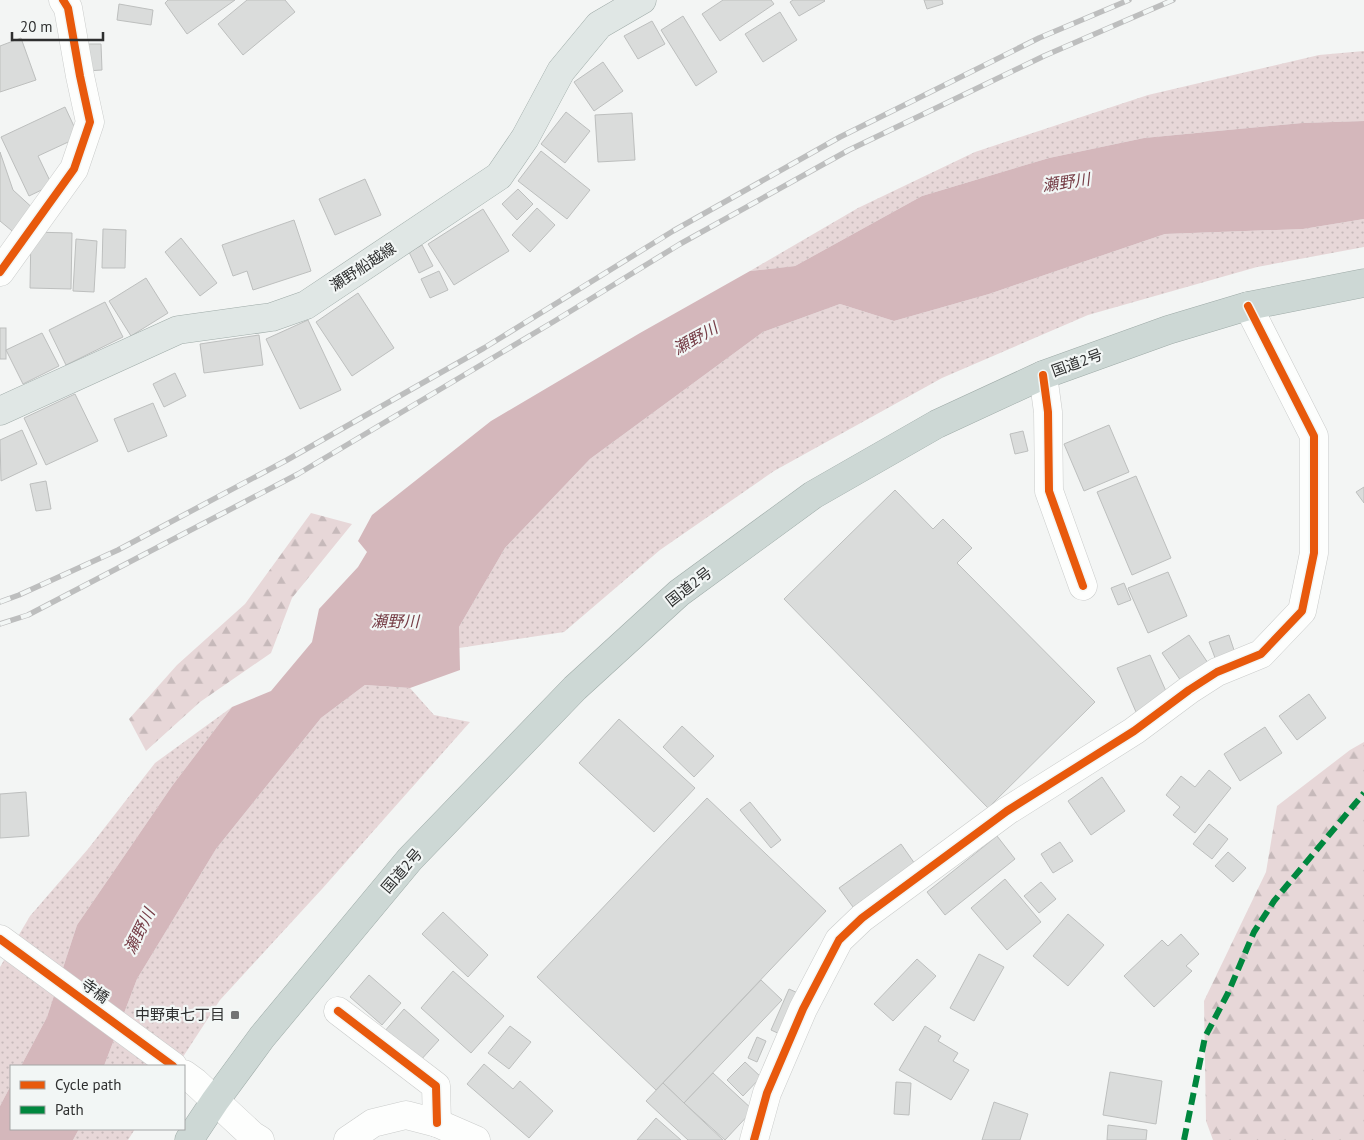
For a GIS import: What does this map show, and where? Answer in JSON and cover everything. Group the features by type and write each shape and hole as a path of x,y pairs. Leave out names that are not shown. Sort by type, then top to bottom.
{"highway":[{"name":"国道2号","path":"189,1140 262,1037 410,859 576,688 679,593 813,495 938,424 1043,375 1168,330 1248,306 1364,283"}],"main road":[{"name":"瀬野船越線","path":"0,411 178,330 272,318 306,305 499,176 525,138 561,71 599,25 642,0"}],"street":[{"path":"0,272 74,169 90,122 68,8 63,0"},
{"path":"754,1140 767,1093 803,1010 840,940 862,918 1007,811 1134,731 1189,690 1217,672 1261,654 1302,610 1314,553 1314,436 1248,306"},
{"path":"1043,375 1048,412 1049,491 1083,586"},
{"name":"寺橋","path":"0,939 172,1065"},
{"path":"338,1011 436,1086 437,1123"},
{"path":"189,1078 260,1140"},
{"path":"348,1140 373,1123 406,1116 437,1123 476,1140"}],"green space":[{"path":"1364,51 1364,121 1302,123 1144,138 1049,158 922,196 795,266 750,271 858,208 975,152 1148,95 1319,55"},
{"path":"1364,219 1364,247 1257,267 1088,315 942,378 774,471 660,550 564,632 459,648 459,627 505,548 590,459 763,332 840,304 894,321 989,294 1165,234 1303,229"},
{"path":"311,513 352,524 292,598 271,653 200,702 146,751 129,719 177,665 245,604"},
{"path":"365,685 410,688 434,715 470,722 322,889 220,1000 178,1065 104,1065 137,979 216,849 321,718"},
{"path":"232,707 172,786 77,925 47,1017 22,1065 10,1065 10,1087 0,1106 0,967 30,916 88,849 155,763"},
{"path":"1364,742 1364,1140 1213,1140 1206,1121 1204,1001 1266,872 1277,806 1350,750"},
{"path":"78,1130 134,1130 128,1140 73,1140"}],"water":[{"name":"瀬野川","path":"1364,121 1364,219 1303,229 1165,234 989,294 894,321 840,304 763,332 590,459 505,548 459,627 460,670 410,688 365,685 321,718 216,849 137,979 104,1065 22,1065 47,1017 77,925 172,786 232,707 271,691 312,642 319,609 358,567 367,552 358,541 372,515 491,421 750,271 795,266 922,196 1049,158 1144,138 1302,123"},
{"path":"10,1087 10,1130 78,1130 73,1140 0,1140 0,1106"}],"building":[{"path":"168,0 235,0 187,34 165,3"},
{"path":"247,0 285,0 295,12 243,55 218,24"},
{"path":"723,0 771,0 774,4 720,41 702,14"},
{"path":"793,0 825,1 799,16 790,2"},
{"path":"924,0 942,0 943,4 927,9"},
{"path":"119,4 153,10 151,25 117,20"},
{"path":"780,12 797,40 763,62 745,34"},
{"path":"683,16 717,72 696,86 661,30"},
{"path":"652,21 665,44 638,59 624,36"},
{"path":"21,38 36,80 0,92 0,46"},
{"path":"85,44 101,44 102,70 86,71"},
{"path":"603,62 623,91 594,111 574,82"},
{"path":"65,107 79,137 38,156 52,185 29,196 1,137"},
{"path":"566,112 590,131 565,163 541,144"},
{"path":"632,113 635,160 598,162 595,115"},
{"path":"541,151 590,190 567,219 518,181"},
{"path":"0,152 13,190 37,212 17,235 0,221"},
{"path":"365,179 381,215 335,235 319,199"},
{"path":"518,189 533,204 517,220 502,204"},
{"path":"537,208 555,225 530,252 512,235"},
{"path":"483,209 509,251 454,285 428,244"},
{"path":"294,220 311,271 253,290 247,271 233,276 222,245"},
{"path":"103,229 126,230 125,268 102,268"},
{"path":"31,232 72,233 71,289 30,288"},
{"path":"181,238 217,283 200,296 165,252"},
{"path":"76,239 97,241 94,292 73,291"},
{"path":"422,245 433,266 419,273 409,252"},
{"path":"439,271 448,290 430,298 421,279"},
{"path":"146,278 168,313 131,336 109,301"},
{"path":"358,293 394,348 352,376 316,322"},
{"path":"105,302 123,337 66,365 49,330"},
{"path":"308,320 341,390 300,409 266,339"},
{"path":"0,328 6,328 6,359 0,359"},
{"path":"42,333 59,366 23,384 6,350"},
{"path":"259,335 263,365 204,373 200,344"},
{"path":"175,373 186,396 164,407 153,384"},
{"path":"75,394 98,441 46,465 24,418"},
{"path":"153,403 167,436 128,452 114,419"},
{"path":"1109,425 1129,472 1084,491 1064,444"},
{"path":"22,430 37,464 1,481 0,440"},
{"path":"1023,431 1028,451 1015,454 1010,434"},
{"path":"1136,476 1171,558 1132,575 1097,492"},
{"path":"46,481 51,509 36,511 30,484"},
{"path":"1364,487 1364,503 1356,492"},
{"path":"895,490 933,529 943,519 972,548 957,563 1095,702 988,808 784,599"},
{"path":"1168,572 1187,616 1148,633 1128,588"},
{"path":"1124,583 1131,600 1118,605 1111,588"},
{"path":"1189,635 1208,663 1181,681 1162,653"},
{"path":"1229,635 1236,656 1217,663 1209,642"},
{"path":"1150,655 1169,698 1136,712 1117,668"},
{"path":"1309,694 1326,718 1297,740 1279,716"},
{"path":"619,719 695,788 654,832 579,763"},
{"path":"682,726 714,756 694,777 663,747"},
{"path":"1265,727 1282,753 1240,781 1224,754"},
{"path":"1209,770 1231,788 1195,833 1173,815 1180,807 1166,795 1181,776 1195,787"},
{"path":"1102,777 1125,811 1091,835 1068,801"},
{"path":"26,792 29,836 0,838 0,794"},
{"path":"707,798 826,911 656,1090 537,977"},
{"path":"750,802 781,840 771,848 740,810"},
{"path":"1209,824 1228,839 1212,859 1193,844"},
{"path":"997,836 1015,859 945,915 927,892"},
{"path":"1060,842 1073,861 1053,873 1041,854"},
{"path":"901,844 915,864 853,907 839,888"},
{"path":"1228,852 1246,868 1233,882 1215,866"},
{"path":"1005,879 1041,922 1007,950 971,908"},
{"path":"1041,882 1056,899 1039,913 1024,896"},
{"path":"443,912 488,955 468,977 422,934"},
{"path":"1068,914 1104,945 1068,986 1033,956"},
{"path":"1181,934 1199,954 1186,966 1192,971 1154,1007 1124,976 1162,940 1168,946"},
{"path":"979,954 1004,967 974,1021 950,1008"},
{"path":"917,959 936,976 893,1021 874,1004"},
{"path":"453,971 504,1016 471,1053 421,1008"},
{"path":"369,975 401,1003 382,1025 350,997"},
{"path":"761,980 782,1000 684,1103 663,1083"},
{"path":"789,989 800,994 782,1035 771,1030"},
{"path":"404,1009 439,1040 419,1062 384,1032"},
{"path":"510,1026 531,1042 509,1069 488,1053"},
{"path":"925,1026 941,1036 938,1041 958,1053 953,1061 969,1070 951,1100 899,1070"},
{"path":"757,1037 766,1041 757,1062 748,1058"},
{"path":"745,1062 761,1077 743,1096 727,1080"},
{"path":"484,1064 513,1089 520,1081 553,1111 529,1138 467,1084"},
{"path":"1110,1072 1162,1081 1156,1124 1103,1115"},
{"path":"713,1073 753,1110 725,1140 684,1103"},
{"path":"896,1082 911,1083 909,1115 894,1114"},
{"path":"663,1083 723,1140 688,1140 646,1101"},
{"path":"994,1102 1028,1114 1020,1140 982,1140"},
{"path":"656,1118 681,1140 637,1140"},
{"path":"1108,1125 1147,1130 1146,1140 1107,1140"}],"railway":[{"path":"0,602 118,550 287,460 484,348 673,231 840,137 1039,38 1129,0"},
{"path":"0,624 28,615 298,474 680,244 849,150 1044,56 1173,0"}],"marked path":[{"path":"1184,1140 1205,1037 1228,993 1254,932 1274,901 1364,793"}],"cycle path":[{"path":"0,272 74,169 90,122 68,8 63,0"},
{"path":"754,1140 767,1093 803,1009 839,940 862,918 1007,811 1134,731 1189,690 1217,672 1261,654 1302,611 1314,553 1314,436 1248,306"},
{"path":"1043,375 1048,412 1049,491 1083,586"},
{"path":"0,939 172,1065"},
{"path":"338,1011 436,1086 437,1123"}],"place":[{"name":"中野東七丁目","path":"235,1015"}]}
